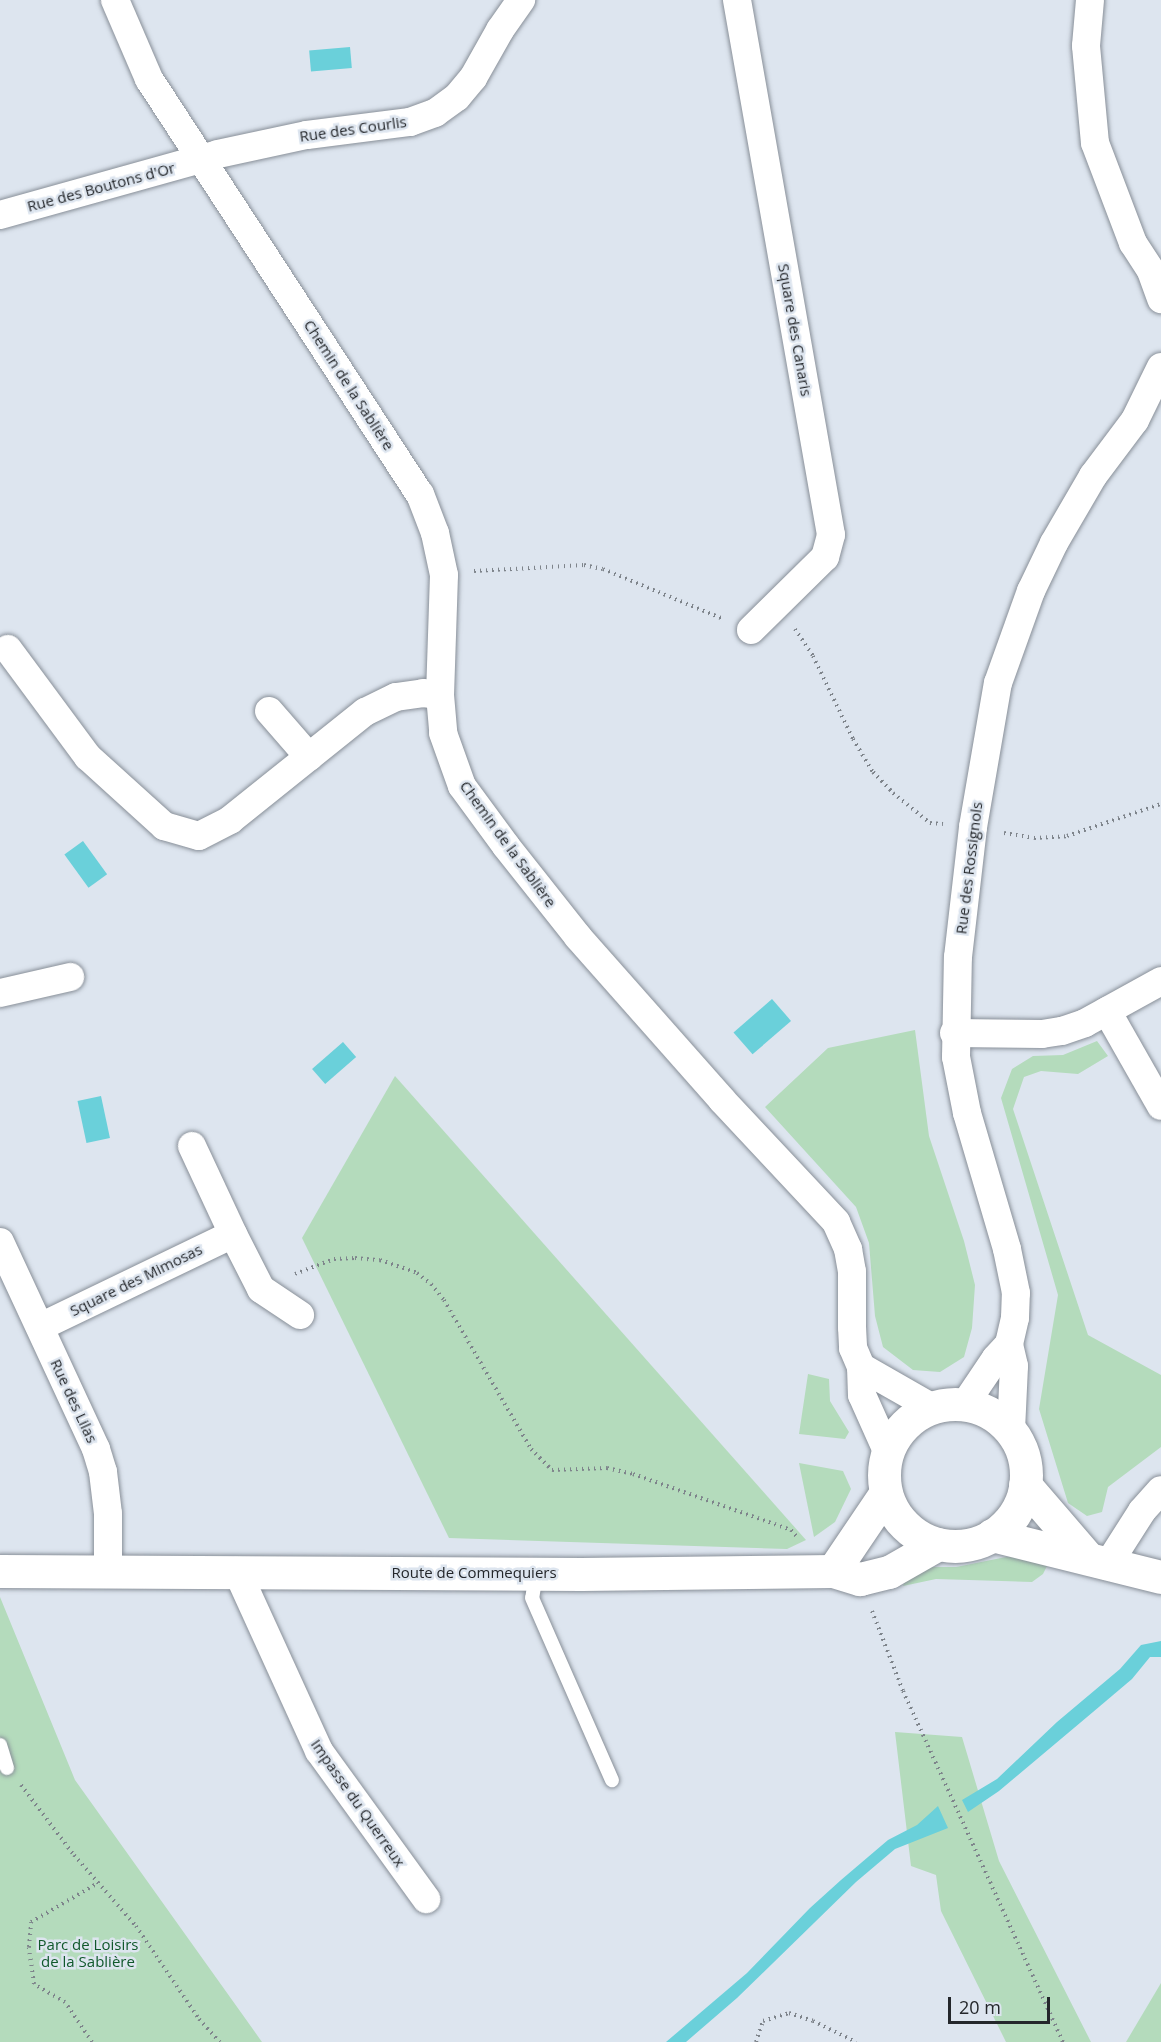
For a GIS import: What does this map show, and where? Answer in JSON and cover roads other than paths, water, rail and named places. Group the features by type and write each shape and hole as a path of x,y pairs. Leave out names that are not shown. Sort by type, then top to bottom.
{"street":[{"name":"Chemin de la Sablière","path":"115,0 126,30 150,79 420,494 435,533 444,572 444,640 440,695 442,733 451,761 468,794 506,846 586,946 722,1100 836,1222 848,1249 852,1272 854,1348 861,1367 862,1395 887,1451"},
{"name":"Rue des Courlis","path":"201,160 307,135 410,122 435,113 457,97 473,78 500,30 521,0"},
{"name":"Square des Canaris","path":"737,0 831,535 825,557 751,630"},
{"path":"1090,0 1086,46 1095,143 1133,243 1156,273 1161,299"},
{"name":"Rue des Boutons d'Or","path":"0,215 201,160"},
{"name":"Rue des Rossignols","path":"1011,1430 1014,1366 1009,1344 1015,1318 1016,1293 1012,1269 960,1084 954,1033 958,957 973,827 987,735 998,683 1011,640 1054,543 1093,476 1135,420 1161,367"},
{"name":"Rue des Rossignols","path":"1135,420 1161,406"},
{"path":"8,649 88,757 164,826 199,836 230,820 365,712 396,697 423,693 440,695"},
{"path":"269,711 309,757"},
{"path":"0,993 70,976"},
{"path":"954,1033 1042,1034 1085,1023 1161,981"},
{"path":"1107,1011 1161,1106"},
{"path":"192,1146 261,1289 300,1315"},
{"name":"Square des Mimosas","path":"40,1327 233,1234"},
{"name":"Rue des Lilas","path":"0,1242 96,1449 103,1472 108,1514 108,1571"},
{"name":"Rue des Rossignols","path":"965,1404 996,1358 1009,1344"},
{"path":"861,1367 931,1407"},
{"path":"948,1403 965,1404 982,1408 998,1417 1011,1430 1020,1446 1026,1466 1025,1485 1019,1504 1008,1522 992,1535 975,1543 957,1546 938,1544 920,1538 905,1527 893,1511 885,1494 883,1473 887,1451 897,1432 912,1417 931,1407 948,1403"},
{"path":"1025,1485 1097,1561"},
{"path":"1097,1561 1161,1490"},
{"path":"846,1575 885,1494"},
{"path":"992,1535 1063,1555 1161,1577"},
{"name":"Route de Commequiers","path":"0,1571 846,1575 889,1572 938,1544"},
{"name":"Impasse du Querreux","path":"237,1571 319,1751 426,1899"}],"lane":[{"path":"536,1574 532,1598 612,1780"},
{"path":"0,1745 7,1768"}],"water":[{"path":"350,47 352,68 311,71 309,51"},
{"path":"83,841 107,874 88,888 64,855"},
{"path":"772,999 791,1021 753,1054 734,1032"},
{"path":"343,1042 356,1057 325,1084 312,1069"},
{"path":"101,1096 110,1138 86,1143 78,1101"},
{"path":"1161,1641 1161,1657 1150,1657 1132,1679 999,1791 968,1812 962,1800 997,1779 1057,1722 1120,1669 1141,1645"},
{"path":"938,1806 948,1828 895,1849 856,1882 737,1998 686,2042 666,2042 747,1973 810,1908 841,1880 888,1840 917,1825"}],"park label":[{"name":"Parc de Loisirs de la Sablière","path":"88,1952"}]}
